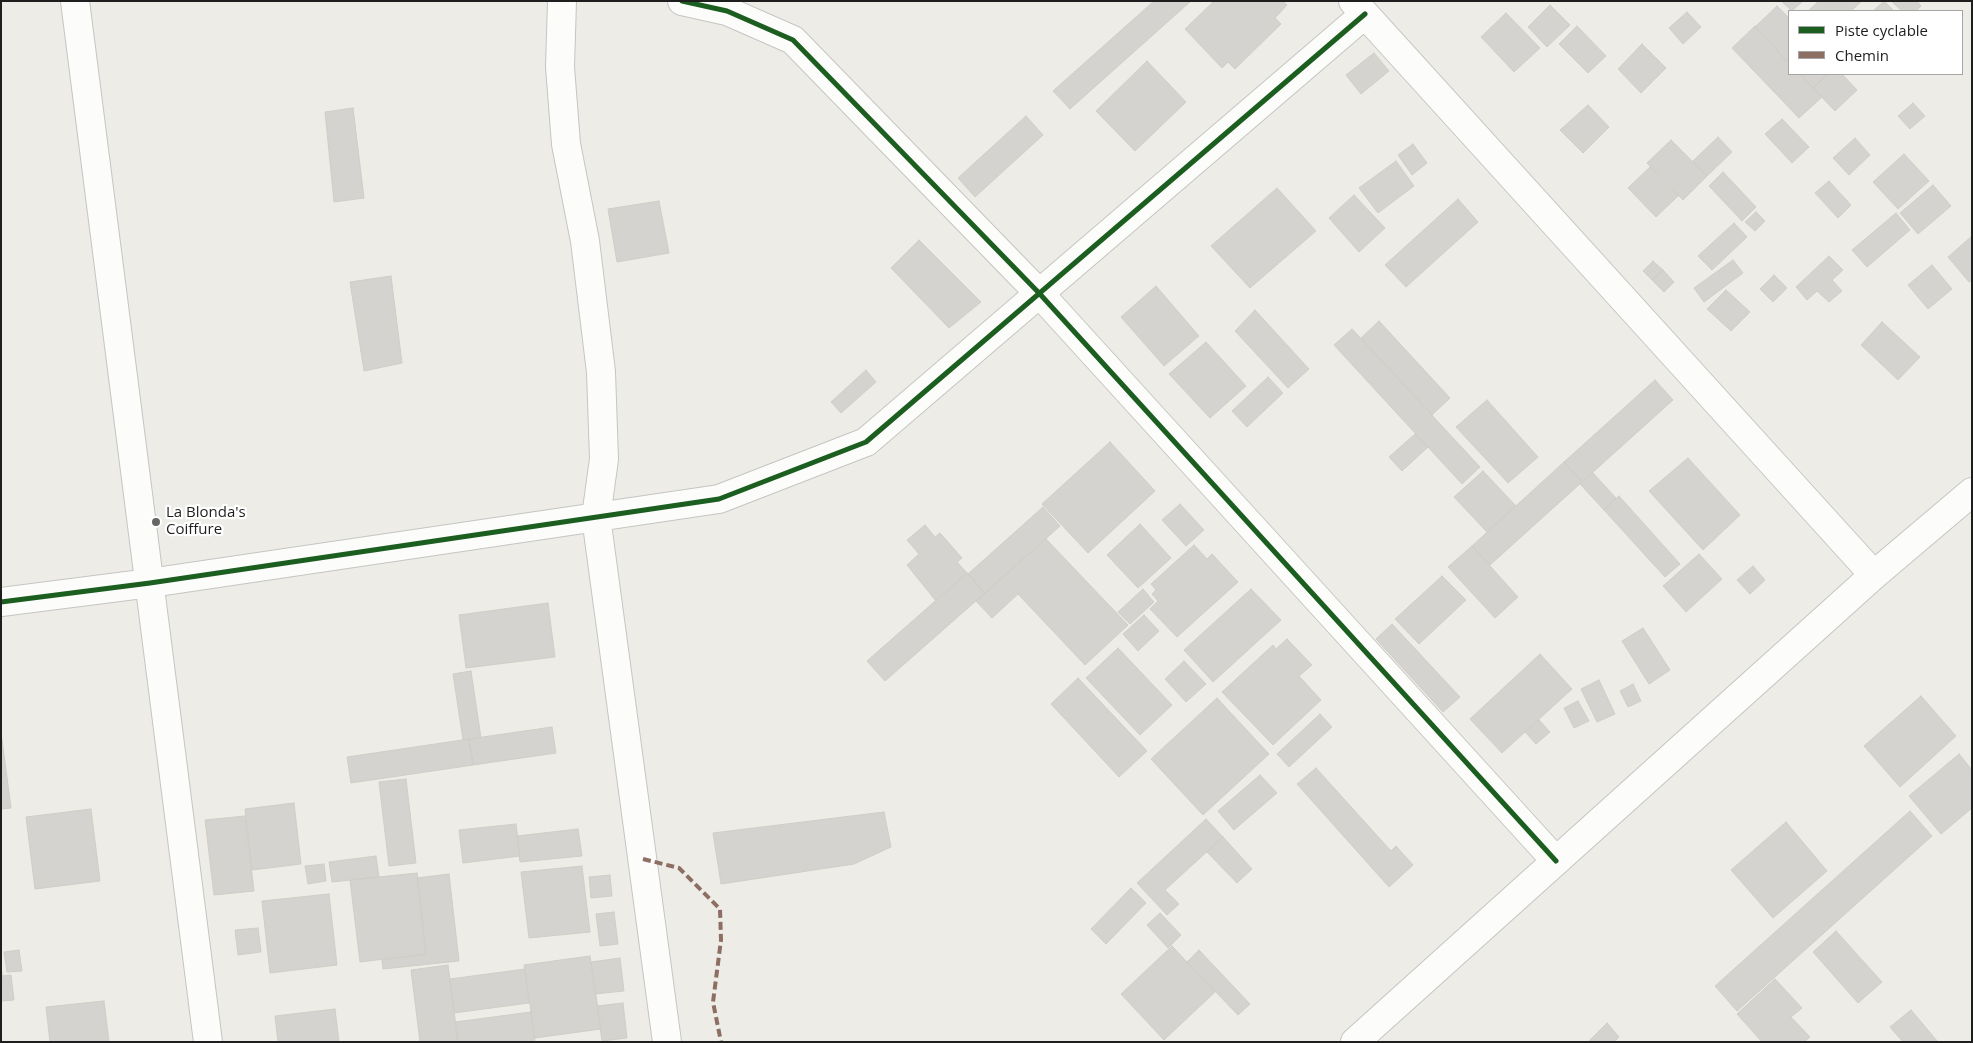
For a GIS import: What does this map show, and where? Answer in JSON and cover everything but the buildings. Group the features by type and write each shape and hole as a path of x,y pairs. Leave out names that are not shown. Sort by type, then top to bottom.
{"street":[{"path":"75,1 208,1042"},
{"path":"562,1 560,67 566,144 585,241 601,372 604,459 596,517 667,1042"},
{"path":"682,1 728,11 793,40 1039,293 1556,861"},
{"path":"1,602 150,583 719,499 866,442 1039,293 1359,7 1874,575"},
{"path":"1355,1042 1874,575 1972,492"}],"marked path":[{"path":"643,859 679,868 720,909 721,940 713,1002 721,1042"}],"cycle path":[{"path":"682,1 727,11 793,40 1039,293 1556,861"},
{"path":"1,602 150,583 719,499 866,442 1365,14"}],"place":[{"name":"La Blonda's Coiffure","path":"156,522"}]}
